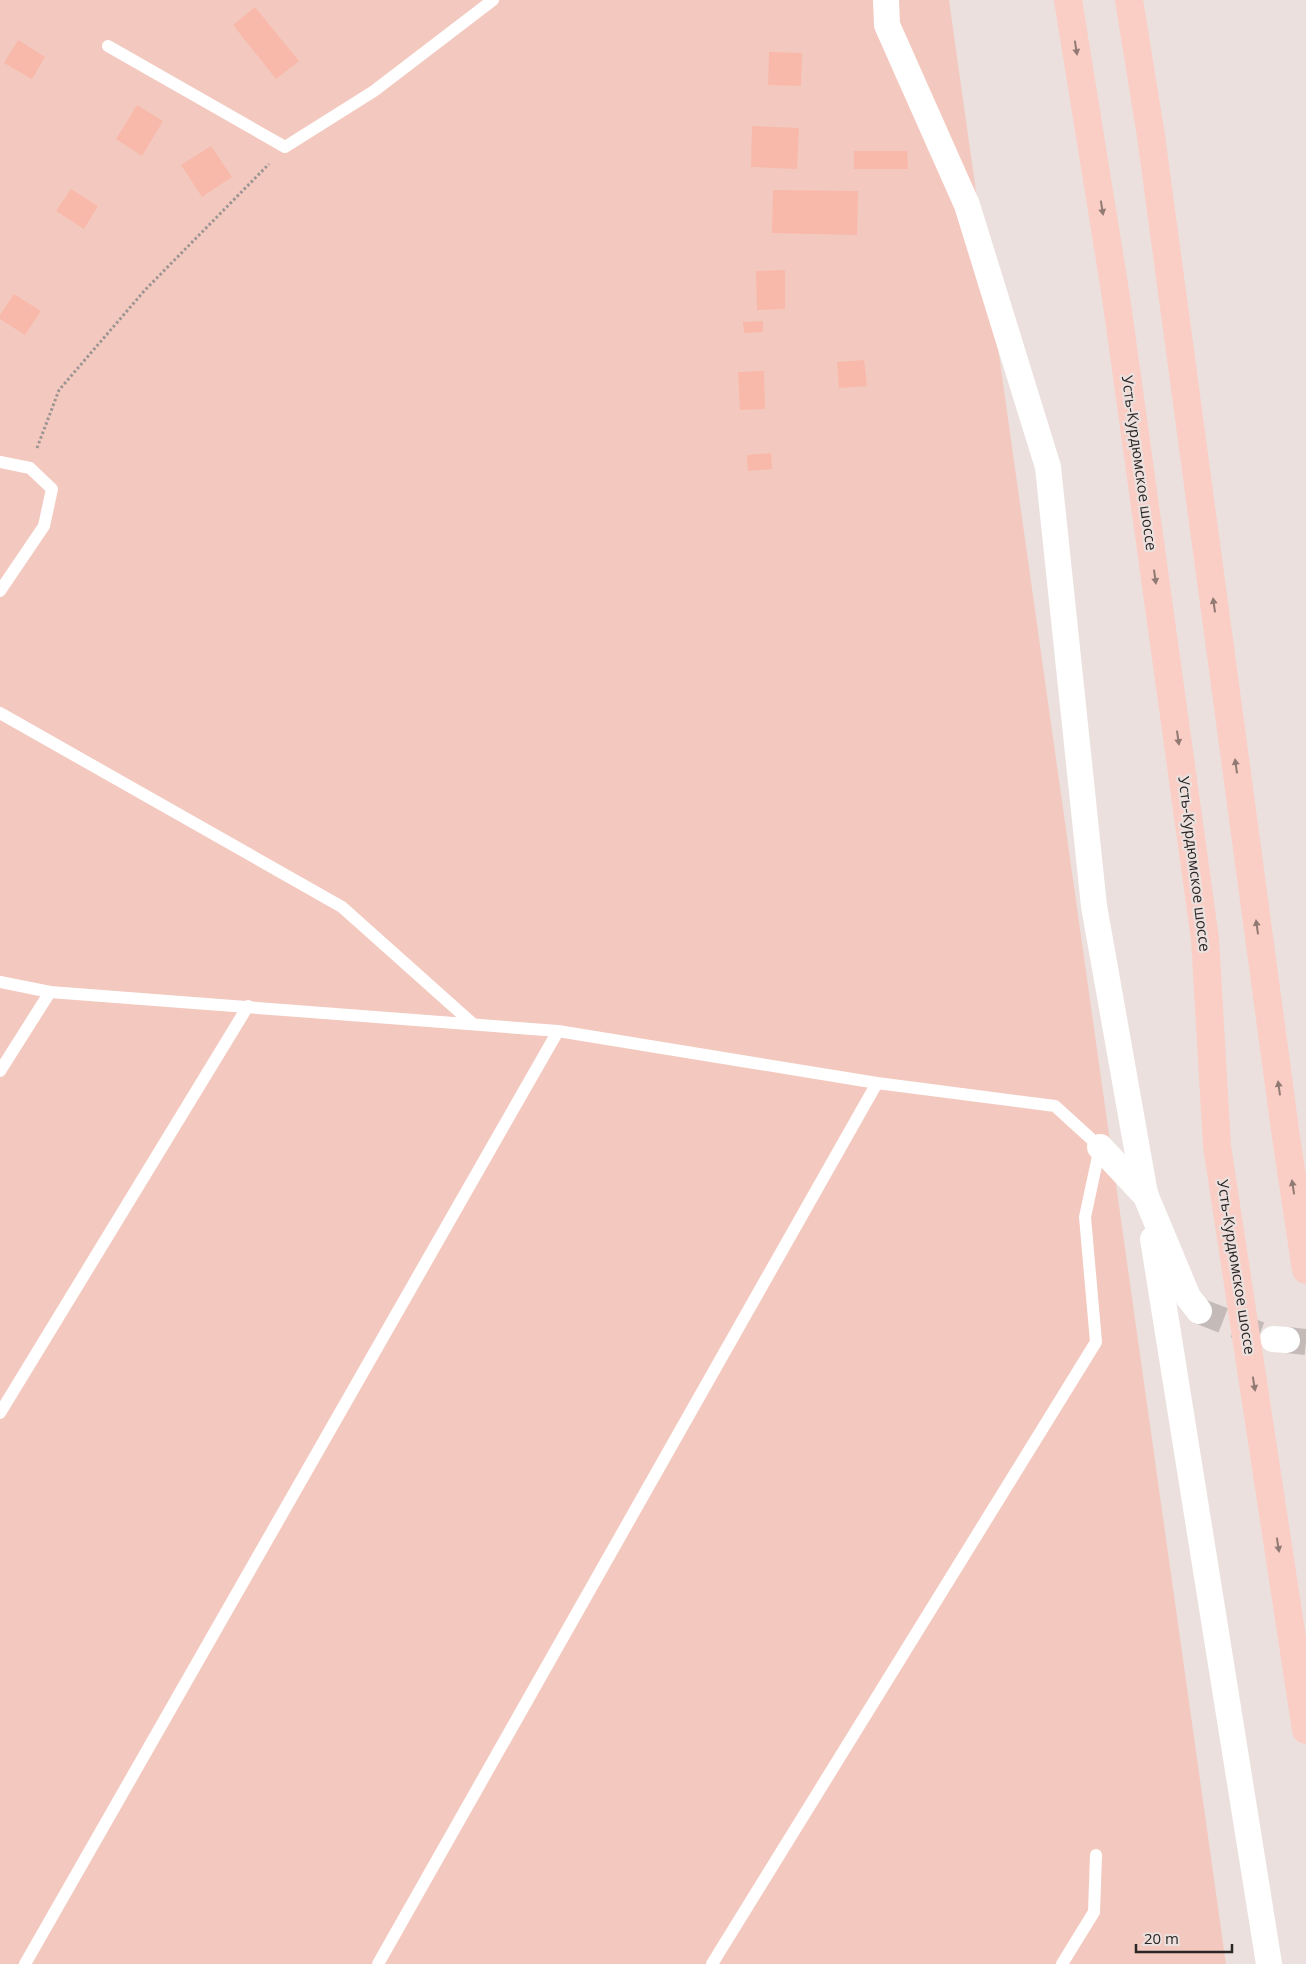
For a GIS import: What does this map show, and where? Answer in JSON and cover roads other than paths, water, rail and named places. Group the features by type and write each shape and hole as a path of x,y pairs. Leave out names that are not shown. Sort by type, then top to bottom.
{"main road":[{"name":"Усть-Курдюмское шоссе","path":"1068,0 1116,297 1206,939 1217,1146 1306,1730"},
{"path":"1129,0 1152,146 1286,1137 1306,1270"}],"street":[{"path":"886,12 967,205 1048,467 1094,906 1145,1194 1269,1964"},
{"path":"1100,1147 1145,1194 1188,1297 1199,1311"}],"lane":[{"path":"108,46 285,147 374,91 493,0"},
{"path":"874,0 886,12"},
{"path":"0,462 30,468 52,489 44,526 0,591"},
{"path":"0,713 342,907 473,1024"},
{"path":"0,982 50,992 558,1031 876,1083 1055,1106 1100,1147 1085,1217 1096,1342 712,1964"},
{"path":"0,1071 50,992"},
{"path":"0,1413 248,1006"},
{"path":"25,1964 558,1031"},
{"path":"378,1964 876,1083"},
{"path":"1062,1964 1094,1912 1096,1855"}],"tunnel":[{"path":"1199,1311 1263,1336"},
{"path":"1287,1340 1306,1342"}]}
